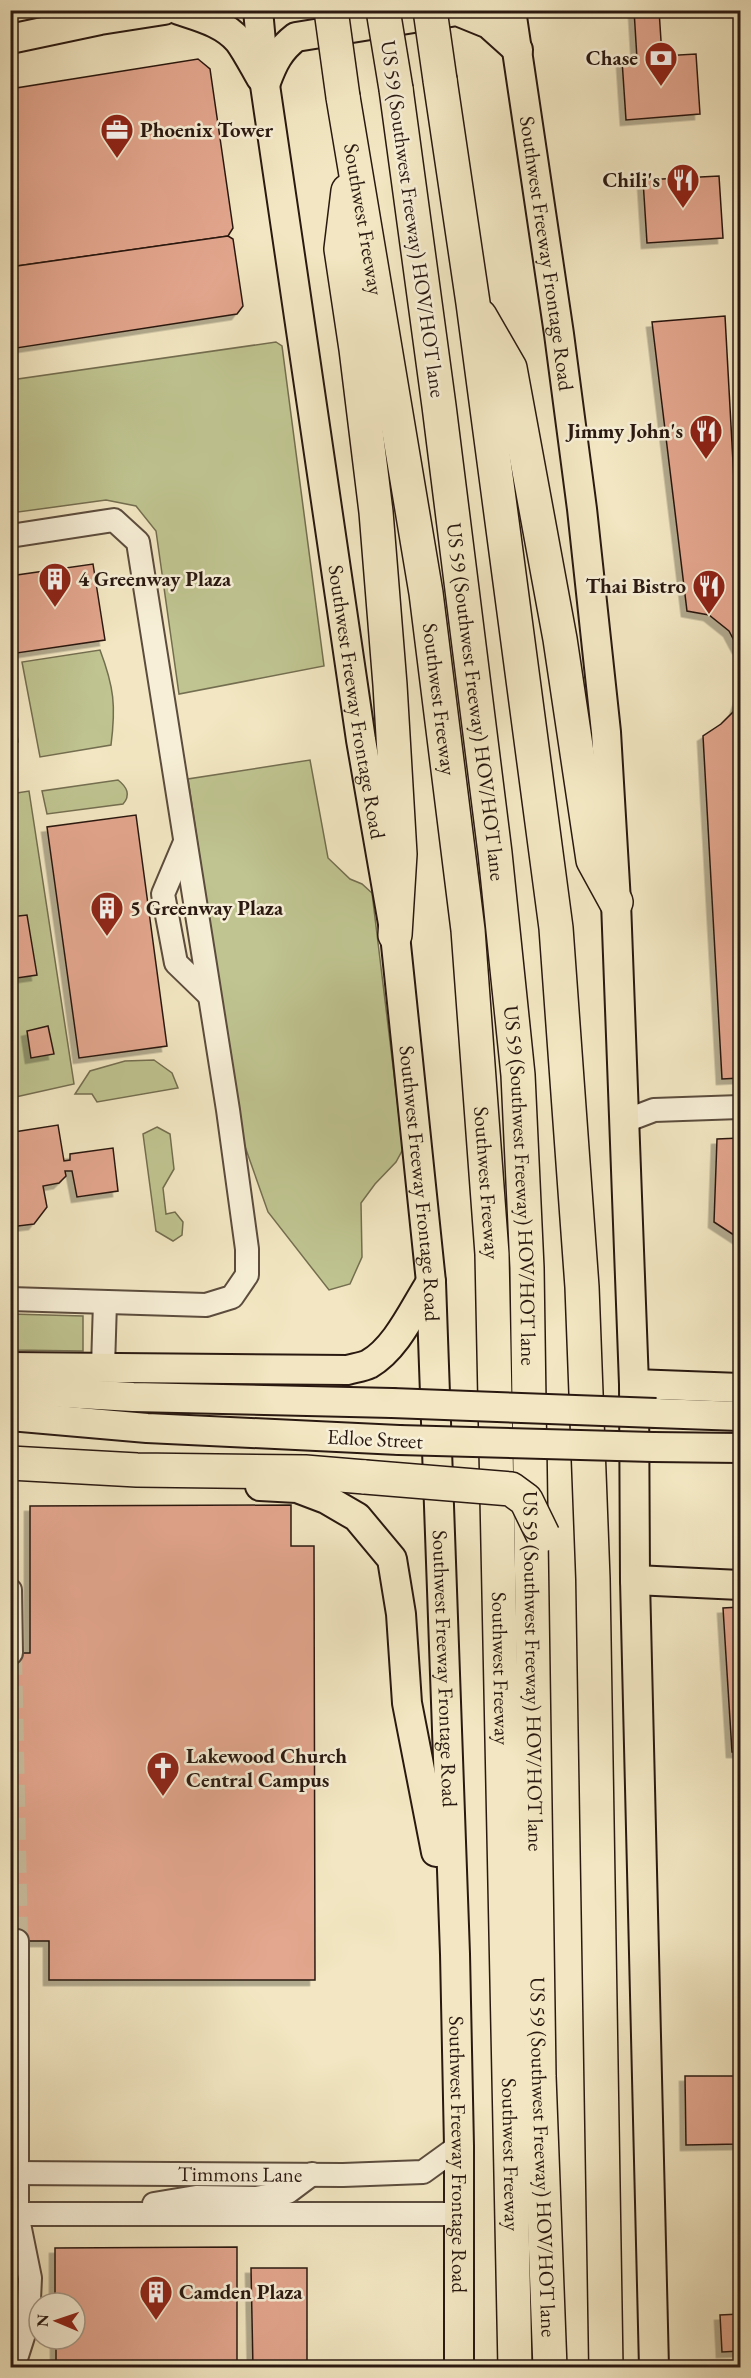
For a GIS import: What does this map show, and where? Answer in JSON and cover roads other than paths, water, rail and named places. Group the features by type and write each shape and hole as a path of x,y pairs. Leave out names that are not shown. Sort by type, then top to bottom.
{"highway":[{"name":"Southwest Freeway","path":"331,10 352,157 426,593 469,942 492,1254 515,2367"},
{"name":"US 59 (Southwest Freeway) HOV/HOT lane","path":"383,10 396,89 439,406 495,853 518,1076 527,1268 539,2064 550,2367"},
{"path":"430,10 473,303 556,928 582,1287 593,1579 606,2367"},
{"path":"352,157 341,249 376,512 389,673 400,854 395,935"},
{"path":"473,303 510,368 560,639 592,860 616,902"},
{"path":"439,406 517,920 533,1141 542,1444 562,2367"},
{"path":"10,1464 137,1470 305,1472 511,1489 526,1500 543,1535"}],"main road":[{"path":"10,39 99,15 164,10"},
{"path":"179,10 209,20 238,40 265,85"},
{"name":"Southwest Freeway Frontage Road","path":"258,10 265,85 361,740 395,935 431,1282 455,1954 459,2146 459,2367"},
{"name":"Southwest Freeway Frontage Road","path":"511,10 559,334 583,520 606,732 616,902 634,1384 635,1580 654,2367"},
{"path":"265,85 279,53 296,37 457,11 489,24 518,50 530,10"},
{"path":"10,1367 329,1371 368,1365 380,1357 407,1324 431,1282"},
{"path":"634,1384 741,1388"},
{"name":"Edloe Street","path":"10,1390 133,1397 515,1406 541,1409 735,1416"},
{"name":"Edloe Street","path":"10,1416 147,1428 446,1443 734,1449"},
{"path":"10,1464 76,1478 297,1488 326,1499 357,1517 392,1560 401,1614 407,1703 423,1774 455,1954"},
{"path":"635,1580 741,1585"}],"street":[{"path":"10,536 114,520 138,542 246,1239 247,1275 232,1297 206,1305 10,1299"},
{"path":"625,1121 654,1110 741,1107"},
{"path":"103,1367 105,1302"},
{"path":"10,1590 11,1653"},
{"path":"13,2367 28,2321 30,2278 13,2218 17,1941"},
{"name":"Timmons Lane","path":"13,2173 343,2175 423,2172 459,2146"},
{"path":"115,2214 171,2200 196,2197 256,2198 288,2192 312,2174"},
{"path":"343,2175 344,2212"},
{"name":"Timmons Lane","path":"13,2218 115,2214 344,2212 459,2214"}],"tunnel":[{"path":"11,1653 17,1941"}],"place":[{"name":"Chase","path":"661,87"},
{"name":"Phoenix Tower","path":"117,159"},
{"name":"Chili's","path":"683,209"},
{"name":"Jimmy John's","path":"706,460"},
{"name":"4 Greenway Plaza","path":"55,608"},
{"name":"Thai Bistro","path":"709,615"},
{"name":"5 Greenway Plaza","path":"107,937"},
{"name":"Lakewood Church Central Campus","path":"163,1797"},
{"name":"Camden Plaza","path":"156,2321"}]}
